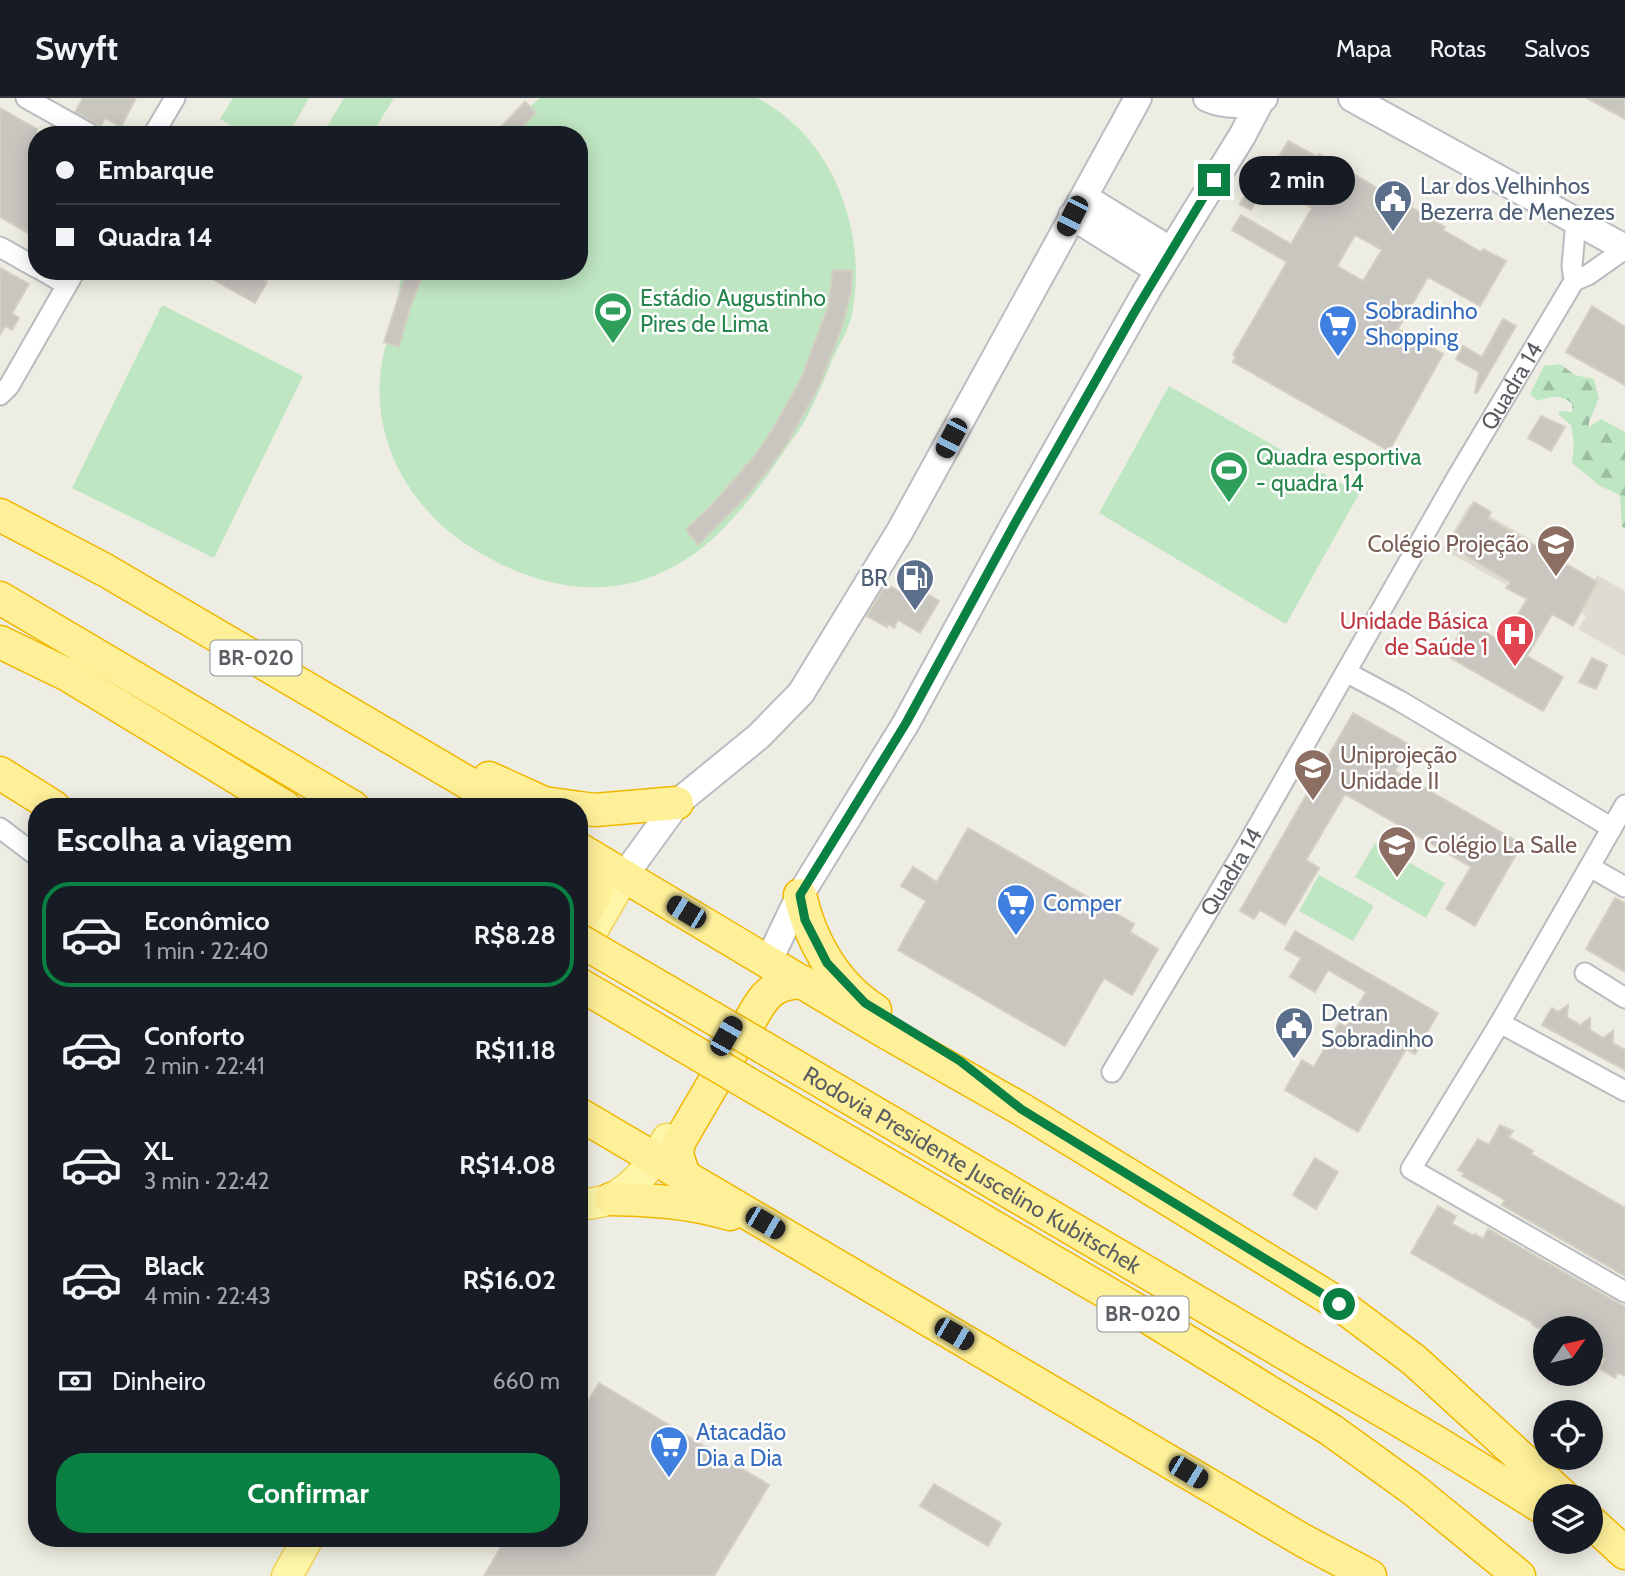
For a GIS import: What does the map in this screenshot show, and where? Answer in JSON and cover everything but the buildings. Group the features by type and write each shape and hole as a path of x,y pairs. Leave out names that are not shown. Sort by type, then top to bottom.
{"highway":[{"name":"BR-020","path":"0,514 105,570 494,798"},
{"path":"0,598 339,798"},
{"path":"0,642 68,675 270,798"},
{"path":"380,730 533,798"},
{"path":"0,773 40,798"},
{"path":"588,809 677,803"},
{"path":"588,854 1021,1109 1339,1304 1414,1360 1550,1484"},
{"path":"588,856 598,870 599,885 588,905"},
{"path":"800,895 805,920 827,963 865,1003 960,1061 1021,1109"},
{"name":"Rodovia Presidente Juscelino Kubitschek","path":"588,945 1436,1442 1533,1502"},
{"path":"684,1176 677,1154 678,1142 758,1007 771,990 789,983 803,982"},
{"name":"Rodovia Presidente Juscelino Kubitschek","path":"588,989 1128,1305 1320,1423 1414,1490 1519,1576"},
{"path":"588,1119 1304,1541 1370,1576"},
{"path":"642,1151 671,1132"},
{"path":"611,1199 664,1200 699,1205 765,1223"},
{"path":"1603,1534 1625,1555"},
{"path":"1603,1543 1625,1555"}],"main road":[{"path":"588,938 624,876 677,803 759,736 800,693 900,531 1138,98"},
{"path":"1207,98 1238,104 1263,99"},
{"path":"1352,98 1625,249"},
{"path":"671,1132 768,962 800,895 906,723 1015,523 1164,260 1263,99"},
{"path":"1078,206 1164,260"},
{"path":"588,1203 611,1199 631,1185 642,1151"},
{"path":"287,1576 303,1547"}],"street":[{"path":"26,98 76,126"},
{"path":"158,126 174,98"},
{"path":"1576,221 1578,274 1625,249"},
{"path":"0,247 28,263"},
{"name":"Quadra 14","path":"1112,1072 1246,847 1452,486 1578,274"},
{"path":"0,394 9,386 70,280"},
{"path":"1346,671 1612,828"},
{"path":"1625,805 1500,1023 1411,1170 1625,1292"},
{"path":"0,828 28,849"},
{"path":"1590,867 1625,887"},
{"path":"1585,973 1625,998"},
{"path":"1500,1023 1625,1091"}],"shaded area":[{"path":"1470,504 1531,540 1529,544 1594,581 1597,575 1625,591 1625,656 1578,629 1586,616 1514,570 1506,585 1443,549"}],"green space":[{"path":"233,98 309,98 293,126 232,126 220,119"},
{"path":"344,98 394,98 377,126 327,126"},
{"name":"Estádio Augustinho Pires de Lima","path":"540,98 757,98 784,115 807,137 825,162 839,190 849,220 855,252 856,283 852,314 806,419 769,474 726,526 696,553 639,581 617,586 574,586 531,577 491,559 450,532 430,513 412,492 388,444 380,390 382,362 400,280 588,280 588,126 507,126"},
{"path":"162,305 303,376 214,558 72,488"},
{"path":"1560,364 1575,375 1594,379 1599,398 1589,427 1601,419 1625,432 1625,528 1622,527 1620,495 1600,486 1572,463 1574,445 1571,425 1559,415 1559,411 1572,412 1572,404 1556,397 1538,401 1530,394 1544,366"},
{"name":"Quadra esportiva - quadra 14","path":"1169,386 1359,494 1286,624 1099,513"},
{"path":"1375,843 1445,883 1426,918 1355,877"},
{"path":"1319,875 1374,906 1353,941 1299,911"}],"place":[{"name":"Lar dos Velhinhos Bezerra de Menezes","path":"1393,233"},
{"name":"Estádio Augustinho Pires de Lima","path":"613,345"},
{"name":"Sobradinho Shopping","path":"1338,358"},
{"name":"Quadra esportiva - quadra 14","path":"1229,504"},
{"name":"Colégio Projeção","path":"1556,578"},
{"name":"BR","path":"915,612"},
{"name":"Unidade Básica de Saúde 1","path":"1515,668"},
{"name":"Uniprojeção Unidade II","path":"1313,802"},
{"name":"Colégio La Salle","path":"1397,879"},
{"name":"Comper","path":"1016,937"},
{"name":"Detran Sobradinho","path":"1294,1060"},
{"name":"Atacadão Dia a Dia","path":"669,1479"}],"route":[{"path":"1214,180 1134,313 906,723 800,895 805,920 827,963 865,1003 960,1061 1021,1109 1339,1304"}]}
